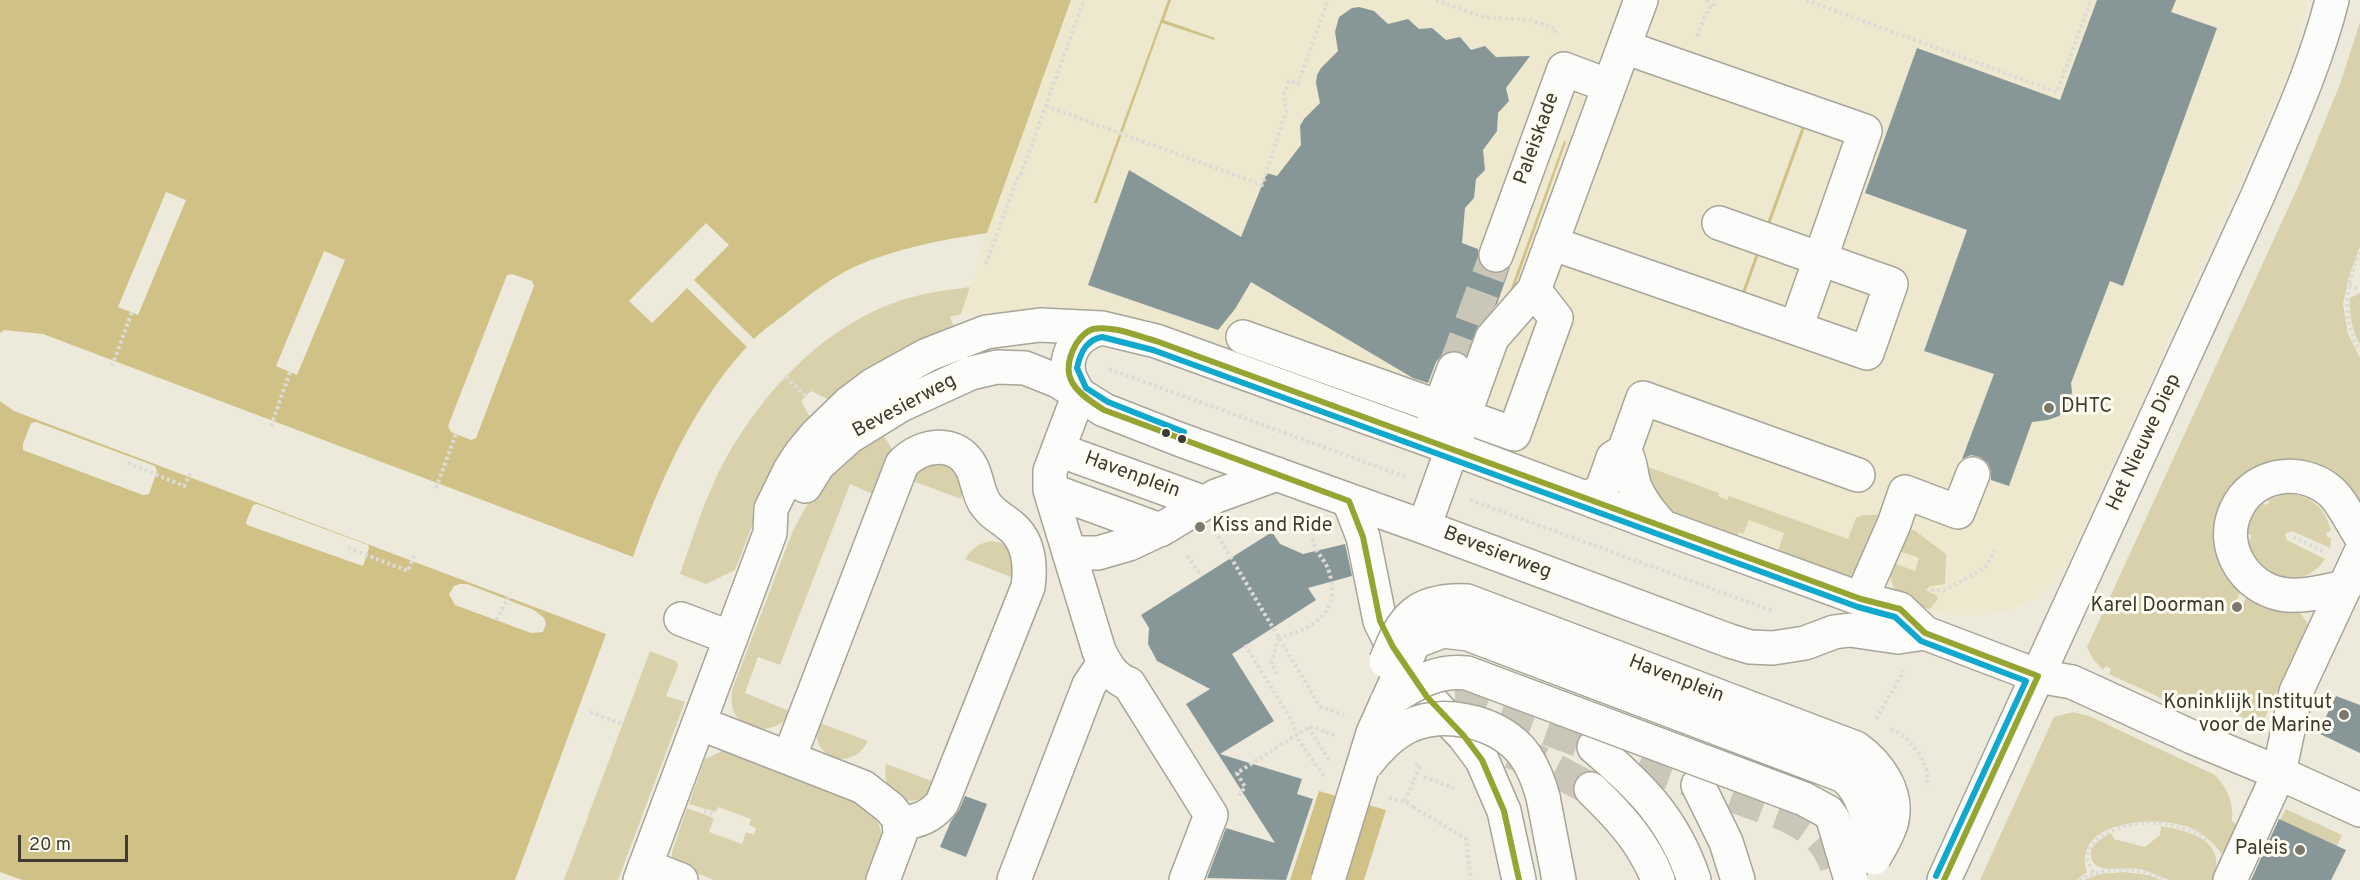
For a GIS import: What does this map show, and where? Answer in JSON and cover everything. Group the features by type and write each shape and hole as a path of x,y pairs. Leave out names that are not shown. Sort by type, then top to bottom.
{"street":[{"path":"1452,412 1492,338 1534,290 1641,0"},
{"name":"Het Nieuwe Diep","path":"1944,880 2294,111 2322,40 2332,0"},
{"path":"1624,47 1865,131 1796,328"},
{"name":"Paleiskade","path":"1496,255 1564,69 1609,86"},
{"path":"1551,243 1867,353 1892,284 1719,223"},
{"path":"1243,337 1514,434 1556,318 1534,290"},
{"name":"Bevesierweg","path":"643,873 770,533 771,509 801,453 849,403 873,385 927,356 986,332 1040,325 1079,325 1143,337 1663,527 1861,598 1900,609 1925,633 2038,676 2072,682 2360,810"},
{"path":"1078,394 1068,368 1071,354 1078,340 1089,330 1102,328"},
{"name":"Bevesierweg","path":"770,533 789,514 818,465 849,437 902,405 950,381 985,369 1025,368 1058,381 1104,410 1750,647 1792,646 1834,632 1850,630 1898,637 1925,633"},
{"path":"1424,527 1452,448 1454,369"},
{"name":"Havenplein","path":"1078,394 1050,471 1050,490 1101,652"},
{"path":"1588,499 1602,489 1613,458 1624,451 1643,398 1858,475"},
{"path":"789,758 902,464 910,456 931,447 944,446 954,450 972,467 985,504 1011,526 1022,540 1029,558 1028,586 942,803 924,819 912,823 900,823"},
{"name":"Havenplein","path":"1059,450 1205,503"},
{"path":"1624,451 1630,460 1630,470 1635,487 1648,510 1663,527"},
{"name":"Havenplein","path":"1069,553 1109,550 1130,544 1160,530 1216,496 1277,474"},
{"path":"1861,598 1894,524 1905,492 1958,512 1973,474"},
{"path":"2345,587 2305,594 2283,595 2265,590 2249,579 2238,564 2232,547 2230,528 2236,510 2247,495 2261,483 2279,477 2298,476 2316,481 2331,491 2360,535"},
{"name":"Havenplein","path":"1050,490 1160,530"},
{"path":"1349,501 1363,537 1380,621 1393,647 1427,697 1453,723 1482,760 1504,811 1519,880"},
{"path":"2230,880 2279,773 2296,692 2360,555"},
{"name":"Havenplein","path":"1328,880 1363,768 1359,724 1378,688 1396,635 1408,618 1426,606 1447,600 1467,601 1856,748 1868,757 1885,779 1892,807 1892,821 1863,873"},
{"path":"681,619 731,638"},
{"name":"Havenplein","path":"1359,724 1387,701 1414,642 1443,631 1468,634 1844,776 1861,795 1863,873"},
{"path":"1014,880 1101,652"},
{"path":"1101,652 1121,681 1129,684 1211,815 1186,880"},
{"name":"Havenplein","path":"1363,768 1387,742 1407,727 1431,720 1457,719 1483,726 1518,747 1537,776 1544,797 1558,880"},
{"path":"699,723 863,787 895,813 900,823 900,835 883,880"},
{"path":"1594,747 1638,785 1652,802 1679,843 1694,880"},
{"path":"1698,785 1726,842 1738,880"},
{"path":"1591,789 1629,827 1648,856 1658,880"},
{"path":"643,873 681,880"}],"path":[{"path":"986,264 1084,0"},
{"path":"1046,106 1262,185 1286,112 1284,94 1289,81 1298,84 1329,0"},
{"path":"1436,0 1483,17 1530,20 1556,29 1552,40"},
{"path":"1709,7 1713,8 1715,0"},
{"path":"1806,0 2057,92 2091,0"},
{"path":"2360,252 2349,285 2347,299 2348,322 2360,351"},
{"path":"2349,285 2360,289"},
{"path":"112,366 132,312"},
{"path":"271,426 290,372"},
{"path":"786,377 806,396"},
{"path":"436,488 456,434"},
{"path":"128,463 184,486 191,472"},
{"path":"1305,519 1363,537"},
{"path":"1227,532 1218,536 1221,543 1321,706 1359,724"},
{"path":"348,548 408,571 414,556"},
{"path":"496,620 511,593"},
{"path":"1277,674 1271,664 1278,638"},
{"path":"1245,645 1292,721 1299,741 1329,784"},
{"path":"1875,723 1899,680"},
{"path":"590,712 622,724"},
{"path":"1308,727 1326,732"},
{"path":"1243,769 1308,727"},
{"path":"1308,727 1331,763"},
{"path":"1405,801 1414,780"},
{"path":"1413,807 1466,839 1471,880"},
{"path":"708,813 715,815"},
{"path":"2093,872 2087,858 2090,847 2097,840 2126,825 2162,824 2196,832 2211,844 2230,880"},
{"path":"2079,880 2093,872 2114,870 2136,870 2165,880"}],"shaded area":[{"path":"0,0 1071,0 987,233 919,246 854,267 815,291 754,339 714,388 682,441 655,498 633,557 43,334 4,330 0,333"},
{"path":"1071,0 2308,0 2291,67 2067,565 2045,589 2032,599 2007,610 1974,616 1947,614 1917,606 1058,311 961,314 979,265 976,264"},
{"path":"1168,0 1171,0 1164,20 1215,38 1214,40 1162,23 1097,203 1094,203"},
{"path":"2360,22 2360,246 2349,277 2343,304 2348,334 2360,358 2360,500 2352,496 2250,473 2242,589 2232,609 2239,612 2248,594 2291,608 2299,613 2308,626 2261,726 2195,695 2187,710 2109,674 2111,669 2106,666 2103,670 2093,659 2087,647 2301,180 2340,84"},
{"path":"1804,121 1807,122 1745,293 1741,295"},
{"path":"1564,141 1566,142 1508,306 1505,305"},
{"path":"970,287 961,314 950,317 956,331 832,401 811,391 801,401 812,421 761,503 735,570 706,584 680,574 705,503 730,451 748,423 791,371 816,348 872,312 902,300"},
{"path":"2360,293 2360,345 2353,328 2350,298"},
{"path":"0,401 14,411 606,634 515,880 22,880 0,872"},
{"path":"881,431 892,449 875,495 850,484 780,665 758,657 745,693 792,712 786,719 771,728 754,729 746,726 739,720 733,709 732,690 792,533 804,510 827,477"},
{"path":"946,463 955,470 960,478 963,488 961,499 910,480 925,464"},
{"path":"1637,463 1719,493 1718,496 1727,500 1729,496 1848,539 1856,518 1863,515 1880,515 1858,567 1849,579 1777,554 1784,533 1749,520 1743,534 1739,532 1736,539 1670,515"},
{"path":"2285,494 2302,496 2315,503 2325,515 2331,531 2326,533 2327,537 2331,538 2330,548 2292,531 2285,534 2287,540 2325,559 2315,570 2304,576 2293,578 2281,577 2260,564 2248,540 2251,539 2251,535 2247,534 2252,517 2260,506 2263,503 2265,505 2269,503 2268,500"},
{"path":"1908,530 1914,530 1946,554 1945,584 1930,586 1926,590 1938,599 1930,609 1905,599 1894,588 1892,581 1891,562 1915,571 1919,558 1896,550"},
{"path":"991,541 1001,543 1010,549 1016,579 965,559 976,547"},
{"path":"650,651 676,661 678,666 666,696 685,702 618,880 564,880"},
{"path":"2073,712 2089,716 2215,775 2229,796 2232,821 2236,824 2225,859 2211,841 2191,828 2177,824 2140,822 2104,831 2092,841 2086,854 2087,872 2076,880 1980,880 2054,717"},
{"path":"817,722 868,741 861,751 852,757 842,759 833,757 825,753 819,745 816,735"},
{"path":"724,750 862,805 872,814 881,831 880,848 870,880 714,880 678,866 672,861 672,852 687,808 714,818 709,832 742,844 746,832 754,835 756,828 749,825 751,819 718,807 716,812 689,804 705,759"},
{"path":"886,764 937,783 920,799 911,801 902,799 888,786 885,776"},
{"path":"1319,791 1386,810 1364,880 1290,880"},
{"path":"2286,809 2342,835 2337,846 2280,820"},
{"path":"2161,826 2195,835 2211,847 2216,867 2213,880 2171,880 2140,869 2104,868 2093,863 2092,849 2097,842 2111,833 2114,839 2145,847 2160,835"},
{"path":"2124,872 2148,875 2160,880 2084,880 2100,874"}],"pier":[{"path":"166,192 186,200 138,315 118,307"},
{"path":"706,223 729,245 694,280 756,341 749,349 687,288 652,323 629,301"},
{"path":"324,251 345,260 297,375 276,366"},
{"path":"512,274 532,281 534,286 476,438 471,440 451,432 448,426 507,275"},
{"path":"36,422 155,466 157,471 149,494 143,495 23,450 31,423"},
{"path":"257,504 368,545 363,566 247,525 246,522 253,505"},
{"path":"467,584 534,610 544,618 546,624 543,632 531,633 455,605 449,594 454,586"}],"building":[{"path":"2097,0 2176,0 2171,12 2217,28 2123,286 2110,281 2071,383 2072,392 2068,406 2059,416 2032,422 2009,486 1991,480 1988,463 1980,457 1971,455 1962,459 1994,374 1924,351 1967,230 1865,193 1917,48 2060,100"},
{"path":"1359,7 1374,11 1388,24 1408,19 1419,29 1432,28 1446,40 1460,37 1471,50 1485,46 1496,57 1530,56 1506,88 1509,101 1498,113 1497,131 1483,150 1485,170 1476,179 1474,198 1465,208 1462,243 1478,249 1478,259 1482,267 1489,272 1500,273 1510,267 1497,304 1478,326 1466,355 1452,350 1443,354 1436,362 1428,383 1413,378 1251,282 1235,309 1218,330 1088,285 1129,170 1241,237 1267,173 1277,176 1301,145 1300,126 1320,103 1316,83 1317,75 1338,51 1335,32 1339,17 1352,8"},
{"path":"1272,532 1280,544 1303,554 1345,544 1352,576 1308,588 1316,600 1232,654 1274,721 1220,754 1302,779 1297,794 1313,799 1286,880 1207,878 1226,828 1275,843 1186,704 1210,689 1157,661 1148,644 1149,628 1141,615"},
{"name":"Koninklijk Instituut voor de Marine","path":"2336,696 2360,705 2360,753 2318,733"},
{"path":"965,796 987,804 966,857 940,847"},
{"name":"Paleis","path":"2279,819 2346,850 2331,880 2251,880"}],"tunnel":[{"path":"1454,369 1496,255"},
{"path":"1406,699 1462,698 1783,814 1805,825 1820,838 1832,855 1840,878"},
{"path":"1510,752 1537,761 1591,789"}],"transit line":[{"path":"1519,880 1504,811 1482,760 1464,736 1427,697 1393,647 1380,621 1363,537 1349,501 1104,410 1078,391 1069,375 1071,356 1076,344 1086,333 1093,329 1108,328 1156,341 1861,599 1900,609 1925,633 2038,676 1944,880"},
{"path":"1184,432 1108,402 1086,388 1077,368 1082,352 1088,344 1102,337 1153,350 1858,607 1895,617 1921,641 2026,681 1936,876"}],"place":[{"name":"DHTC","path":"2049,408"},
{"name":"Kiss and Ride","path":"1200,527"},
{"name":"Karel Doorman","path":"2237,607"},
{"name":"Koninklijk Instituut voor de Marine","path":"2344,715"},
{"name":"Paleis","path":"2300,850"}]}
